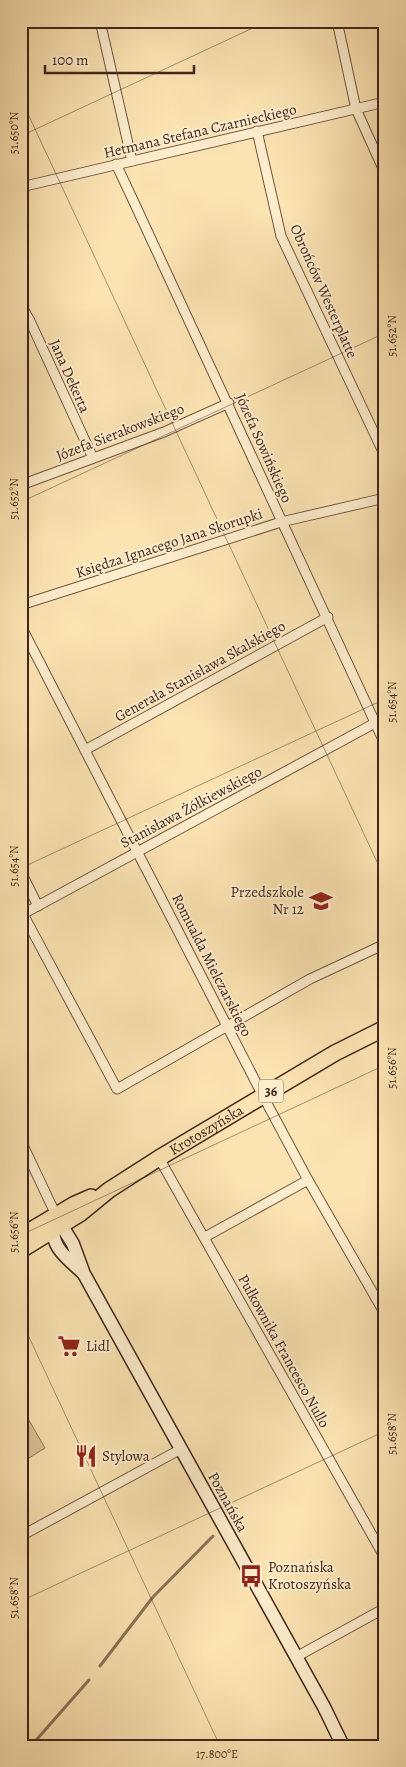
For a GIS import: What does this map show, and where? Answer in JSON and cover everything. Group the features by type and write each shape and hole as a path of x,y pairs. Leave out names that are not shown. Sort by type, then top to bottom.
{"main road":[{"name":"Krotoszyńska","path":"21,1250 57,1223 83,1200 109,1190 335,1052 385,1028"},
{"name":"Krotoszyńska","path":"21,1236 57,1223"},
{"name":"Poznańska","path":"57,1223 58,1250 84,1274 324,1707 343,1746"}],"street":[{"path":"100,21 132,161"},
{"path":"338,21 356,109 385,173"},
{"name":"Hetmana Stefana Czarnieckiego","path":"21,187 385,102"},
{"name":"Obrońców Westerplatte","path":"257,131 281,236 385,456"},
{"name":"Józefa Sowińskiego","path":"116,164 328,617 385,744"},
{"name":"Jana Dekerta","path":"21,305 92,458"},
{"name":"Józefa Sierakowskiego","path":"21,485 164,432 228,404"},
{"name":"Księdza Ignacego Jana Skorupki","path":"21,605 282,522 385,498"},
{"name":"Generała Stanisława Skalskiego","path":"85,750 328,617"},
{"name":"Romualda Mielczarskiego","path":"21,626 263,1096 308,1180 385,1314"},
{"name":"Stanisława Żółkiewskiego","path":"22,915 375,723"},
{"path":"21,872 38,906"},
{"path":"22,915 117,1089 310,978 385,944"},
{"path":"21,1140 57,1223"},
{"name":"Pułkownika Francesco Nullo","path":"159,1158 385,1558"},
{"path":"204,1237 308,1180"},
{"path":"376,1298 385,1294"},
{"path":"21,1536 181,1450"},
{"path":"296,1657 385,1608"}],"shaded area":[{"path":"21,1416 27,1417 45,1448 21,1463"}],"waterway":[{"path":"100,1666 153,1597 213,1536"},
{"path":"31,1746 89,1680"}],"place":[{"name":"Przedszkole Nr 12","path":"321,901"},
{"name":"Lidl","path":"69,1346"},
{"name":"Stylowa","path":"86,1456"},
{"name":"Poznańska Krotoszyńska","path":"251,1576"}]}
